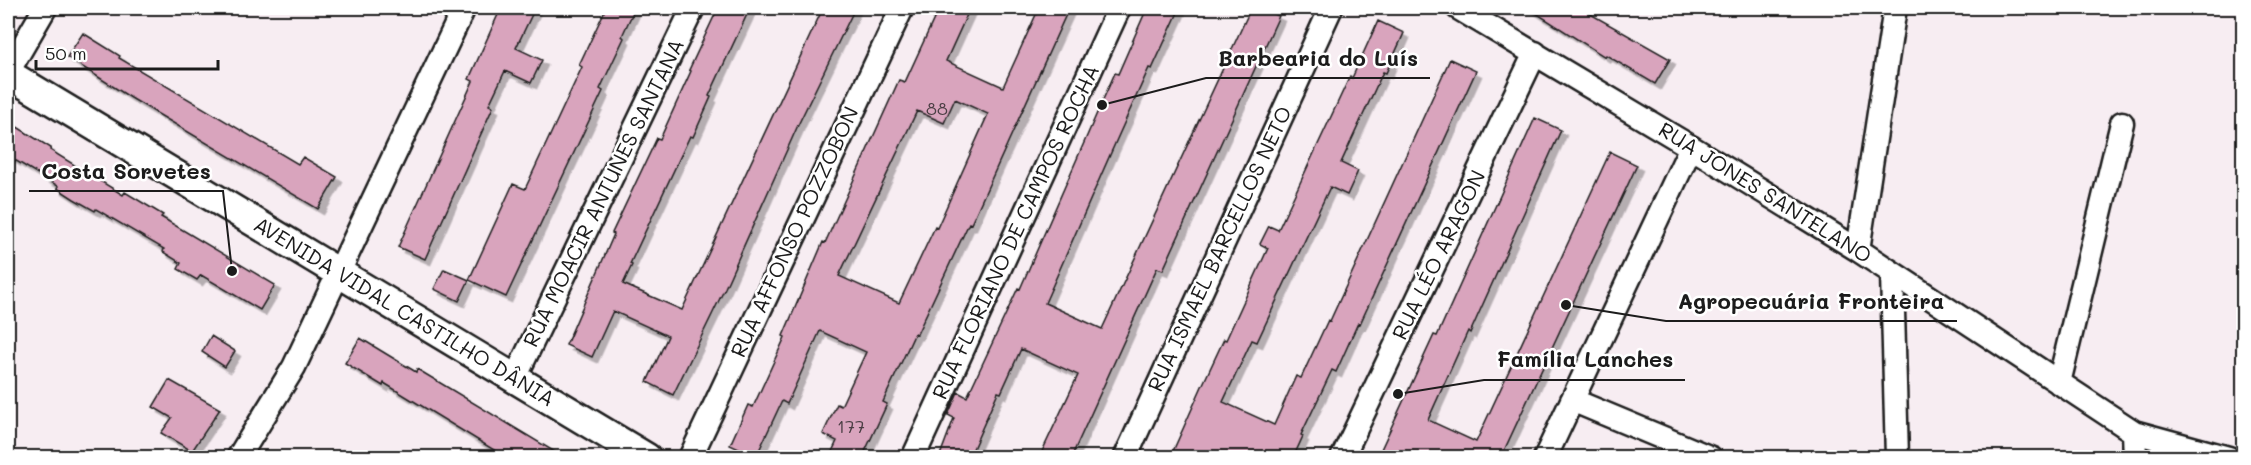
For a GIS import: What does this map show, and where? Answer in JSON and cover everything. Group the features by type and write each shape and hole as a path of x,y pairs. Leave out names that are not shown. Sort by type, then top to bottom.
{"street":[{"path":"8,73 45,8"},
{"path":"238,458 294,368 464,8"},
{"name":"RUA MOACIR ANTUNES SANTANA","path":"515,378 693,8"},
{"name":"RUA AFFONSO POZZOBON","path":"690,458 902,8"},
{"name":"RUA FLORIANO DE CAMPOS ROCHA","path":"913,458 1119,8"},
{"name":"RUA ISMAEL BARCELLOS NETO","path":"1125,458 1331,8"},
{"name":"RUA JONES SANTELANO","path":"1458,8 1858,250 2134,432 2229,458"},
{"path":"1858,250 1895,8"},
{"name":"RUA LÉO ARAGON","path":"1342,458 1535,53"},
{"name":"AVENIDA VIDAL CASTILHO DÂNIA","path":"8,73 647,458"},
{"path":"2059,383 2122,123"},
{"path":"1545,458 1691,147"},
{"path":"1893,273 1897,458"},
{"path":"1572,400 1711,458"},
{"path":"2134,432 2135,458"}],"building":[{"path":"501,8 535,8 516,48 542,60 531,83 505,71 489,105 493,107 425,259 398,247 473,81 469,79"},
{"path":"606,8 635,8 622,36 624,38 600,89 603,91 506,297 469,280 513,184 525,189 582,67 579,65"},
{"path":"718,8 750,8 709,96 711,97 693,137 690,136 630,264 632,265 623,284 682,310 823,8 855,8 673,395 647,382 668,336 613,311 592,357 566,345 614,234 612,233 657,138 660,139"},
{"path":"939,8 970,8 946,61 1003,87 1039,8 1069,8 971,224 969,223 883,402 887,404 862,458 829,458 837,441 823,434 837,404 841,406 866,352 820,331 787,404 782,401 756,457 730,445 748,405 753,407 785,337 783,336 823,242 825,243 899,80 905,82","holes":["955,99 988,114 937,228 935,227 899,303 839,276 917,111 944,123"]},
{"path":"1147,8 1180,8 1152,69 1149,68 1045,303 1102,329 1251,8 1261,8 1279,16 1163,270 1157,268 1071,458 1039,458 1078,375 1021,349 1001,393 998,392 969,458 939,458 954,418 948,415 958,392 967,397 1018,288 1020,289 1115,73 1118,74"},
{"path":"1528,8 1580,8 1670,59 1655,84 1606,55 1605,57"},
{"path":"1378,21 1404,33 1386,73 1383,72 1341,163 1358,171 1347,195 1330,187 1257,342 1252,340 1223,402 1274,425 1296,376 1301,378 1328,320 1330,321 1450,59 1476,71 1360,324 1358,323 1336,372 1332,370 1301,435 1303,436 1293,458 1170,458 1268,248 1260,244 1269,226 1278,230"},
{"path":"83,33 120,56 119,58 298,164 303,157 337,177 318,209 131,98 67,57"},
{"path":"1535,118 1561,130 1470,333 1468,331 1428,420 1476,442 1610,152 1637,165 1503,453 1512,458 1377,458 1434,335 1437,336"},
{"path":"14,125 123,195 125,192 163,215 161,217 275,285 260,310 201,275 197,280 178,269 181,263 163,252 164,249 96,209 95,211 74,199 57,188 58,186 8,156 8,136"},
{"path":"444,269 469,280 459,301 434,289"},
{"path":"211,336 235,351 225,367 202,352"},
{"path":"360,338 416,372 417,369 565,458 507,458 384,383 383,386 345,363"},
{"path":"169,380 220,409 192,451 161,433 172,418 153,407"}],"place":[{"name":"Barbearia do Luís","path":"1102,105"},
{"name":"Costa Sorvetes","path":"232,271"},
{"name":"Agropecuária Fronteira","path":"1566,305"},
{"name":"Família Lanches","path":"1398,394"}]}
